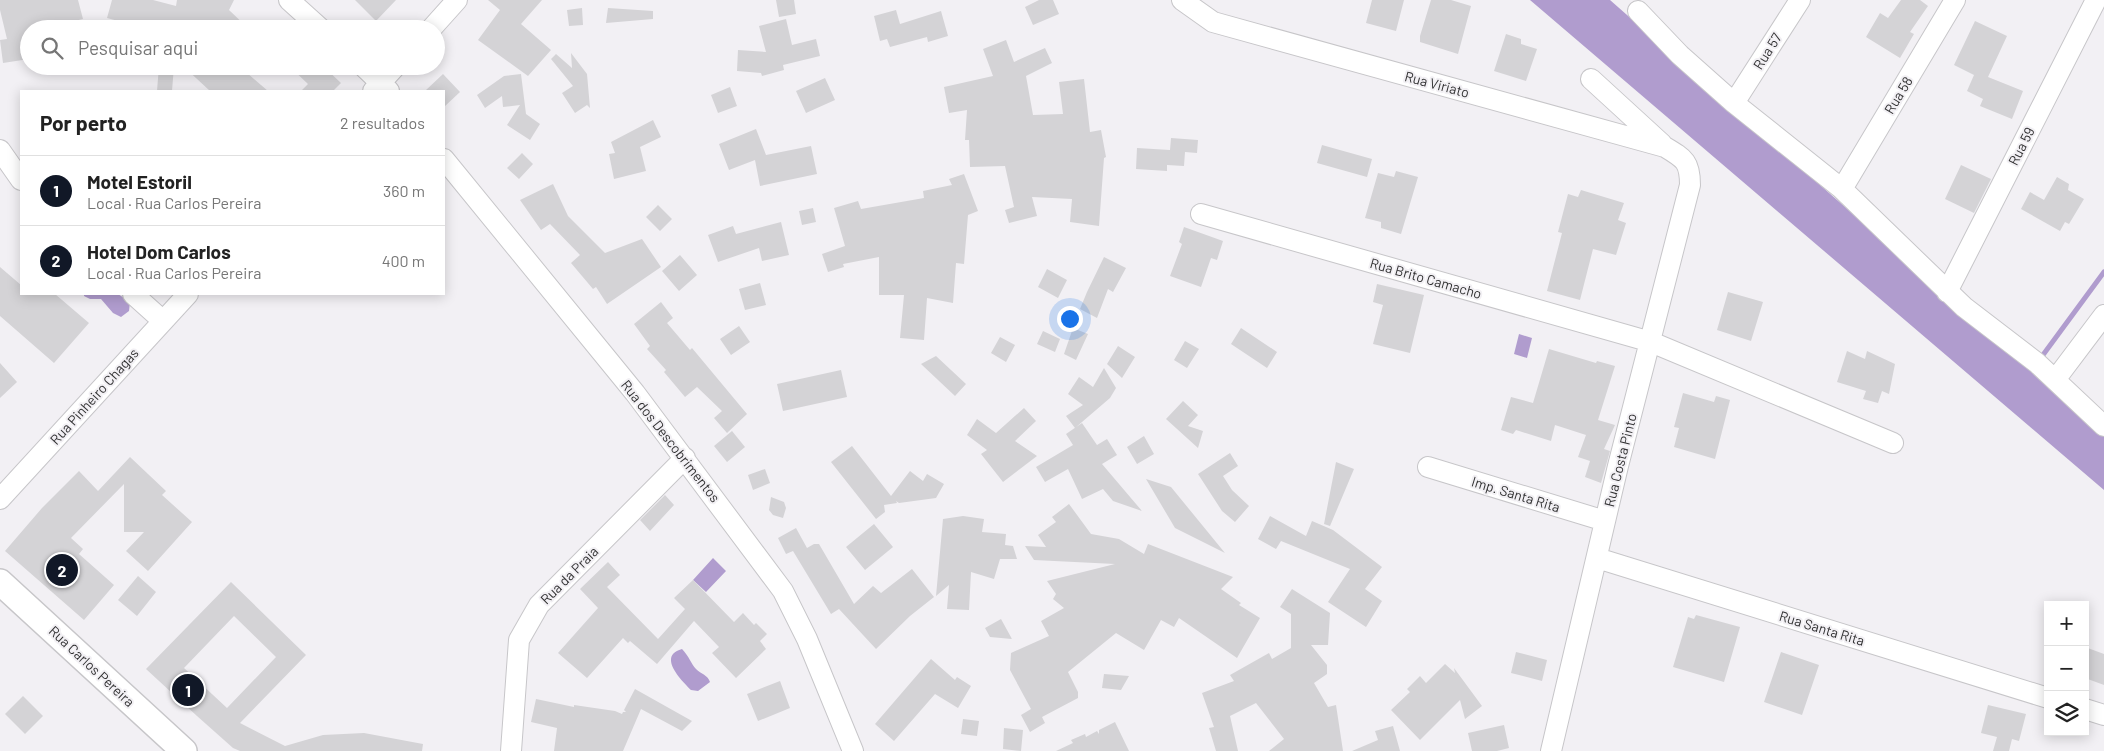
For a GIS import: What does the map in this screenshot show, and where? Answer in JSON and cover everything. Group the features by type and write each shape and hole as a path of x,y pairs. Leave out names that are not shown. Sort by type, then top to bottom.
{"street":[{"path":"289,0 311,20"},
{"path":"439,20 457,0"},
{"name":"Rua Viriato","path":"1182,0 1213,22 1665,147 1681,156 1690,170"},
{"name":"Rua 57","path":"1734,103 1800,0"},
{"name":"Rua 58","path":"1842,189 1955,0"},
{"name":"Rua 59","path":"1947,292 2096,0"},
{"path":"1638,11 1680,55 1734,103 1842,189 1947,292 2037,363 2104,426"},
{"path":"370,75 381,88 390,75"},
{"path":"1591,79 1665,147"},
{"path":"0,150 20,179"},
{"name":"Rua dos Descobrimentos","path":"445,160 635,393 783,591 807,639 853,751"},
{"name":"Rua Costa Pinto","path":"1551,751 1605,521 1690,186 1690,170"},
{"name":"Rua Brito Camacho","path":"1200,214 1651,342 1894,443"},
{"path":"135,295 163,321"},
{"name":"Rua Pinheiro Chagas","path":"0,499 187,295"},
{"path":"2055,380 2104,315"},
{"name":"Rua da Praia","path":"510,751 519,640 539,605 685,458"},
{"name":"Imp. Santa Rita","path":"1428,467 1605,521"},
{"name":"Rua Santa Rita","path":"1596,558 2044,697"},
{"name":"Rua Carlos Pereira","path":"0,582 184,751"},
{"path":"2089,710 2104,715"}],"shaded area":[{"path":"1530,0 1610,0 2104,435 2104,490"},
{"path":"120,295 130,302 129,311 121,317 113,313 101,299 90,299 84,296"},
{"path":"1519,334 1532,338 1527,358 1514,354"},
{"path":"713,558 726,571 706,592 693,580"},
{"path":"682,649 694,667 706,676 710,682 698,691 691,690 673,668 671,657 675,652"}],"building":[{"path":"0,0 78,0 83,19 20,20 20,60 3,63 0,40 7,39 0,10"},
{"path":"112,0 153,0 176,6 177,0 234,0 229,10 240,20 114,20 107,18"},
{"path":"355,0 396,0 377,20"},
{"path":"488,0 542,0 521,24 551,50 528,76 478,40 500,10"},
{"path":"776,0 794,0 796,14 779,17"},
{"path":"1039,0 1053,0 1059,14 1033,25 1025,7"},
{"path":"1372,0 1404,0 1396,31 1366,23"},
{"path":"1431,0 1451,0 1471,6 1458,54 1420,42 1420,36"},
{"path":"1901,0 1920,0 1928,6 1910,32 1914,34 1900,58 1866,37 1880,13 1888,18"},
{"path":"582,8 583,25 569,26 567,10"},
{"path":"608,8 653,11 653,19 606,23"},
{"path":"896,10 900,24 941,11 948,36 928,42 927,37 890,47 887,39 880,41 874,16"},
{"path":"786,19 792,45 816,39 820,56 783,65 784,70 762,76 761,73 737,71 738,50 766,52 759,26"},
{"path":"1975,21 2007,36 1988,77 2023,91 2012,119 1980,106 1983,99 1967,91 1974,75 1954,65"},
{"path":"1506,34 1521,39 1521,44 1537,49 1526,81 1494,71"},
{"path":"1006,40 1014,62 1045,48 1052,63 1026,76 1033,115 1063,114 1059,82 1084,79 1090,132 1101,130 1106,157 1104,158 1099,226 1070,222 1072,199 1032,197 1037,216 1009,223 1005,210 1014,207 1005,166 970,167 969,140 965,140 967,110 949,113 944,87 993,76 983,49"},
{"path":"571,53 587,74 590,108 587,105 575,113 562,93 573,86 551,59 556,54 572,68"},
{"path":"521,74 526,114 540,124 530,140 507,125 520,105 503,107 502,96 485,108 477,95 504,76"},
{"path":"158,75 173,75 172,90 157,90"},
{"path":"193,75 249,75 267,90 209,90"},
{"path":"298,75 333,75 341,83 334,90 302,90 308,84"},
{"path":"444,75 460,92 445,106 445,90 426,90"},
{"path":"825,78 835,100 806,113 796,91"},
{"path":"730,87 737,106 718,113 711,95"},
{"path":"653,120 661,137 640,147 646,171 614,179 609,154 615,153 611,142"},
{"path":"756,129 766,155 811,146 817,174 760,186 755,160 729,170 719,144"},
{"path":"1171,138 1198,140 1197,153 1185,152 1184,166 1167,165 1167,171 1136,169 1137,148 1170,150"},
{"path":"1322,145 1372,159 1367,177 1317,163"},
{"path":"522,153 533,164 519,179 507,168"},
{"path":"1961,165 1991,179 1974,213 1945,199"},
{"path":"1396,171 1418,177 1401,234 1381,228 1381,222 1365,218 1378,173 1394,177"},
{"path":"964,174 978,211 968,215 964,264 956,263 953,303 927,298 924,340 900,338 904,295 879,295 879,257 843,264 844,267 828,272 822,254 845,246 834,208 858,201 861,209 924,198 923,191 952,185 949,179"},
{"path":"2057,177 2069,184 2068,190 2084,199 2069,224 2065,222 2060,231 2021,209 2030,192 2044,200"},
{"path":"553,184 568,216 605,253 642,239 661,267 607,304 596,287 593,289 571,263 580,255 550,224 541,230 520,200"},
{"path":"1581,190 1624,203 1618,220 1626,223 1616,255 1593,249 1580,300 1547,291 1562,233 1558,232 1568,194 1578,197"},
{"path":"658,205 672,219 660,231 646,217"},
{"path":"813,208 816,222 802,225 799,211"},
{"path":"781,222 789,255 762,261 759,248 718,262 708,235 733,226 736,234"},
{"path":"1184,227 1223,241 1217,260 1211,258 1201,287 1170,276 1182,244 1179,242"},
{"path":"680,255 697,275 679,291 662,271"},
{"path":"1104,257 1126,268 1113,292 1108,289 1097,318 1080,309"},
{"path":"0,267 20,284 20,295 56,295 89,323 54,363 0,316"},
{"path":"1047,269 1067,280 1058,298 1038,287"},
{"path":"760,283 766,305 745,310 739,289"},
{"path":"1377,284 1424,295 1410,353 1373,344 1383,305 1373,302"},
{"path":"1728,292 1763,302 1751,341 1717,330"},
{"path":"661,302 673,318 667,323 690,350 692,348 747,414 727,433 714,418 722,411 697,387 685,397 664,372 666,370 647,349 650,346 634,324"},
{"path":"739,326 750,342 731,355 720,339"},
{"path":"1073,328 1088,334 1076,360 1064,354"},
{"path":"1241,328 1277,352 1267,368 1231,344"},
{"path":"1043,331 1060,339 1055,352 1037,344"},
{"path":"1000,337 1015,345 1006,362 991,353"},
{"path":"1185,341 1199,349 1187,368 1174,360"},
{"path":"1118,346 1135,357 1122,378 1107,364"},
{"path":"1549,349 1596,363 1597,361 1615,366 1598,420 1615,425 1604,449 1610,451 1601,483 1585,477 1590,461 1578,457 1586,435 1555,425 1551,441 1516,430 1513,434 1501,430 1511,397 1533,403"},
{"path":"1847,351 1865,359 1867,351 1895,364 1889,394 1882,391 1878,403 1863,399 1866,391 1837,382"},
{"path":"936,356 966,384 955,396 921,364"},
{"path":"0,363 17,382 0,398"},
{"path":"1104,368 1116,388 1110,398 1075,428 1066,416 1083,405 1068,394 1079,377 1093,387"},
{"path":"841,370 847,397 783,411 777,384"},
{"path":"1683,393 1714,402 1716,396 1730,400 1715,459 1674,447 1679,428 1674,427"},
{"path":"1183,401 1198,415 1188,426 1203,431 1198,448 1166,419"},
{"path":"1024,408 1036,421 1015,441 1037,456 1003,482 981,454 987,450 967,435 977,419 996,433"},
{"path":"1082,423 1097,445 1107,439 1117,455 1102,464 1142,511 1113,501 1103,489 1082,499 1068,469 1045,482 1036,467 1073,445 1066,434"},
{"path":"732,431 745,447 727,462 714,446"},
{"path":"1144,436 1154,454 1137,464 1127,447"},
{"path":"852,446 891,496 910,471 923,481 927,474 944,484 936,498 899,503 896,501 897,503 884,505 885,512 876,519 831,462"},
{"path":"1230,453 1238,466 1223,476 1232,490 1249,506 1235,522 1222,511 1198,474"},
{"path":"130,457 166,491 162,495 192,522 148,571 126,551 144,532 124,532 124,484 71,538 83,549 79,554 114,585 84,620 5,551 42,508 79,471 98,491"},
{"path":"1336,462 1354,469 1330,526 1324,524"},
{"path":"765,469 770,483 753,490 748,475"},
{"path":"1146,479 1171,487 1225,553 1175,528"},
{"path":"665,495 674,505 650,531 640,520"},
{"path":"771,497 784,502 786,508 783,518 773,515 769,510"},
{"path":"1069,504 1091,534 1119,539 1144,554 1148,544 1233,577 1221,589 1241,603 1239,605 1260,618 1237,658 1179,618 1174,627 1161,620 1144,650 1116,633 1068,672 1078,692 1078,698 1042,717 1045,723 1030,732 1021,715 1031,709 1010,670 1011,653 1049,636 1041,621 1064,608 1053,599 1056,594 1047,581 1115,564 1034,560 1025,546 1046,547 1038,535 1056,522 1052,517"},
{"path":"963,516 984,519 982,532 1006,534 1005,545 1013,546 1017,559 1000,559 994,579 971,572 969,610 947,609 949,585 936,596 943,519"},
{"path":"1270,516 1306,536 1312,521 1333,530 1382,567 1365,589 1382,601 1366,627 1328,602 1350,569 1281,541 1276,549 1258,539"},
{"path":"874,524 893,547 865,570 846,547"},
{"path":"796,528 807,548 814,544 819,544 854,604 873,586 881,593 912,569 934,597 910,616 876,649 839,609 831,614 793,551 786,554 778,538"},
{"path":"608,562 620,575 607,587 658,639 685,609 674,598 693,580 734,622 743,613 754,625 756,623 767,634 760,641 766,649 736,678 712,653 719,647 694,621 657,664 630,641 628,643 623,638 587,678 558,653 598,608 580,589"},
{"path":"138,576 156,592 137,616 118,600"},
{"path":"231,582 306,655 240,723 285,746 323,735 364,733 423,744 422,751 240,751 233,748 146,669","holes":["234,616 276,657 227,708 184,668"]},
{"path":"1292,589 1330,613 1328,645 1311,645 1327,665 1327,674 1314,683 1328,707 1336,705 1343,751 1269,751 1284,739 1256,703 1230,716 1238,751 1216,751 1209,728 1214,727 1202,693 1234,681 1230,675 1269,653 1272,659 1291,648 1291,614 1280,607"},
{"path":"1696,615 1740,627 1724,682 1673,667 1688,617 1694,619"},
{"path":"1001,619 1012,639 990,637 985,628"},
{"path":"2089,648 2104,654 2104,685 2089,679"},
{"path":"1516,652 1547,660 1542,681 1511,673"},
{"path":"1781,652 1819,665 1802,715 1764,702"},
{"path":"931,659 955,680 957,677 971,686 958,708 935,694 894,741 875,724"},
{"path":"1445,664 1455,673 1454,668 1482,706 1465,719 1460,700 1420,740 1391,710 1410,692 1407,689 1420,676 1426,683"},
{"path":"1104,674 1129,676 1121,690 1102,688"},
{"path":"780,681 790,708 758,721 747,694"},
{"path":"635,689 692,721 682,731 641,709 623,751 554,751 557,728 531,722 536,699 574,707 574,705 615,711 622,714 626,712 624,710"},
{"path":"23,696 43,716 25,734 5,714"},
{"path":"1988,705 2026,714 2019,741 2012,739 2009,751 1993,751 1997,737 1981,733"},
{"path":"963,719 979,721 977,736 961,734"},
{"path":"1115,722 1129,751 1056,751 1073,743 1071,740 1085,734 1086,737 1097,731 1099,734 1099,730"},
{"path":"1504,725 1509,748 1497,751 1472,751 1468,733"},
{"path":"1393,726 1400,751 1352,751 1378,740 1375,731"},
{"path":"1004,728 1023,730 1021,751 1003,749"}],"waterway":[{"path":"2040,359 2104,272"}],"place":[{"name":"Hotel Dom Carlos","path":"62,570"},
{"name":"Motel Estoril","path":"188,690"}]}
